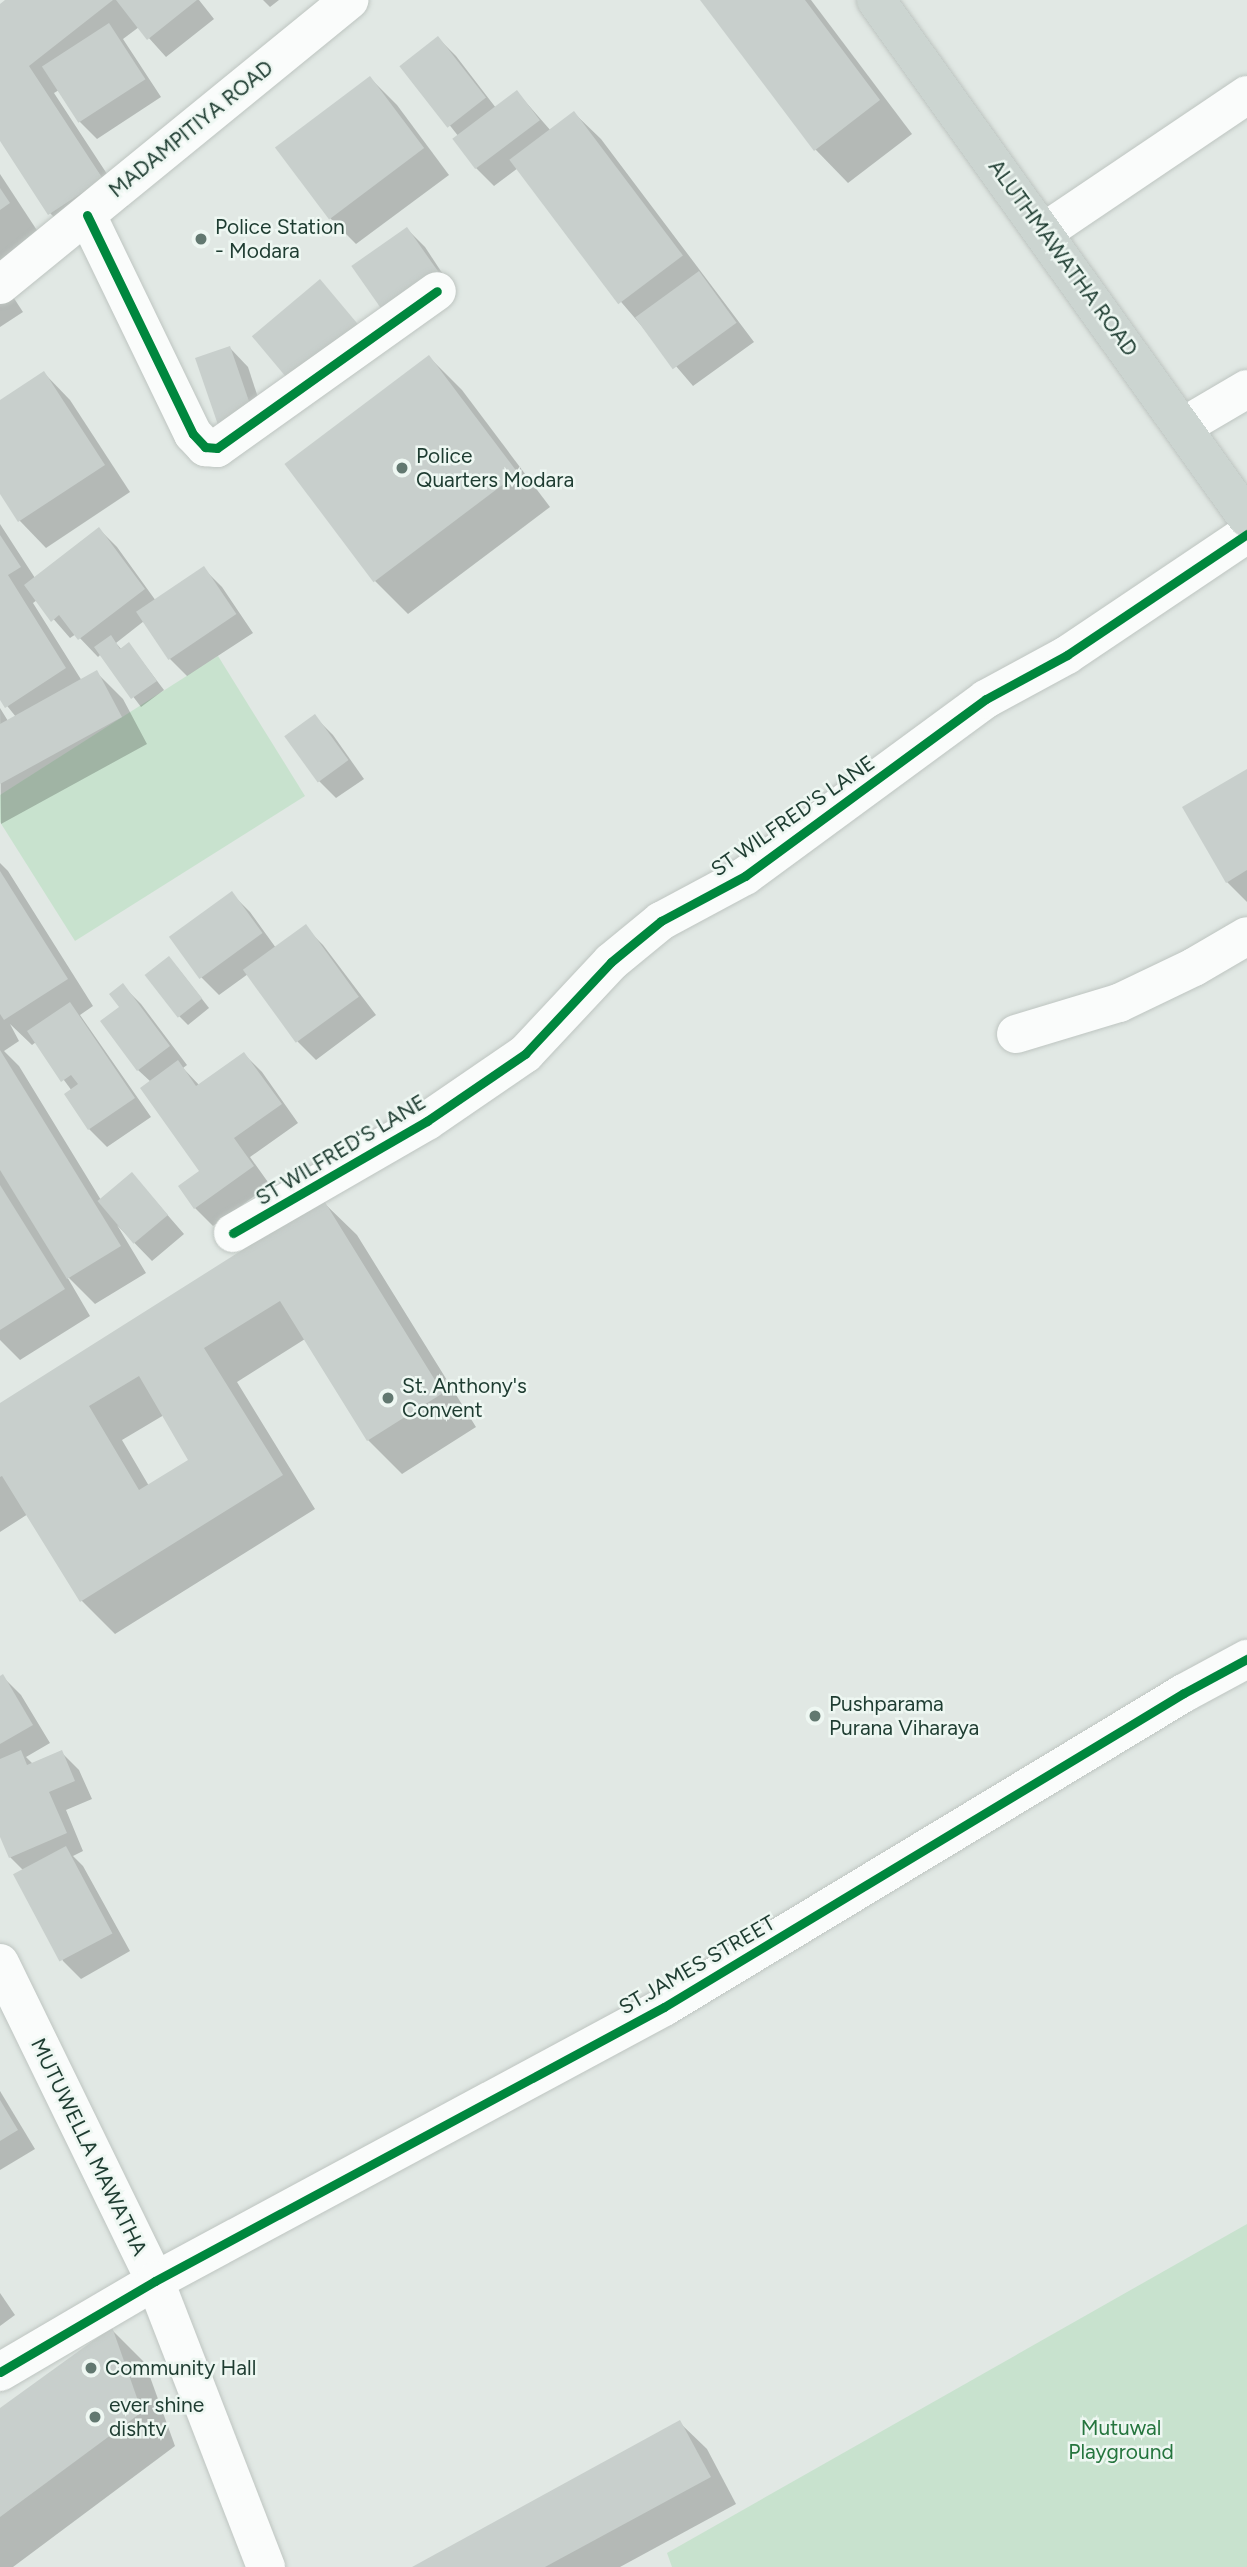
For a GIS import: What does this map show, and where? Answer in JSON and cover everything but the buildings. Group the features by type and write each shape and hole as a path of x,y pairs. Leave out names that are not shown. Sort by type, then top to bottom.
{"main road":[{"name":"ALUTHMAWATHA ROAD","path":"876,0 1184,426 1247,518"}],"street":[{"name":"MADAMPITIYA ROAD","path":"0,285 349,0"},
{"path":"1044,232 1247,95"},
{"path":"87,215 193,434 205,447 217,448 438,291"},
{"path":"1184,426 1247,389"},
{"name":"ST WILFRED'S LANE","path":"233,1234 427,1121 525,1054 611,962 661,921 745,876 986,699 1067,655 1247,534"},
{"path":"1016,1034 1119,1003 1194,967 1247,936"},
{"name":"ST.JAMES STREET","path":"0,2372 155,2281 664,2007 1184,1693 1247,1659"},
{"name":"MUTUWELLA MAWATHA","path":"0,1963 155,2281 266,2567"}],"green space":[{"path":"218,656 305,796 75,941 0,822 0,795"},
{"name":"Mutuwal Playground","path":"1247,2224 1247,2567 672,2567 667,2553"}],"cycle path":[{"path":"87,215 193,434 205,447 217,448 437,291"},
{"path":"233,1233 427,1121 525,1054 611,962 661,921 745,876 986,699 1067,655 1247,534"},
{"path":"0,2372 155,2281 664,2007 1184,1693 1247,1659"}],"place":[{"name":"Police Station - Modara","path":"201,239"},
{"name":"Police Quarters Modara","path":"402,468"},
{"name":"St. Anthony's Convent","path":"388,1398"},
{"name":"Pushparama Purana Viharaya","path":"815,1716"},
{"name":"Community Hall","path":"91,2368"},
{"name":"ever shine dishtv","path":"95,2417"}]}
